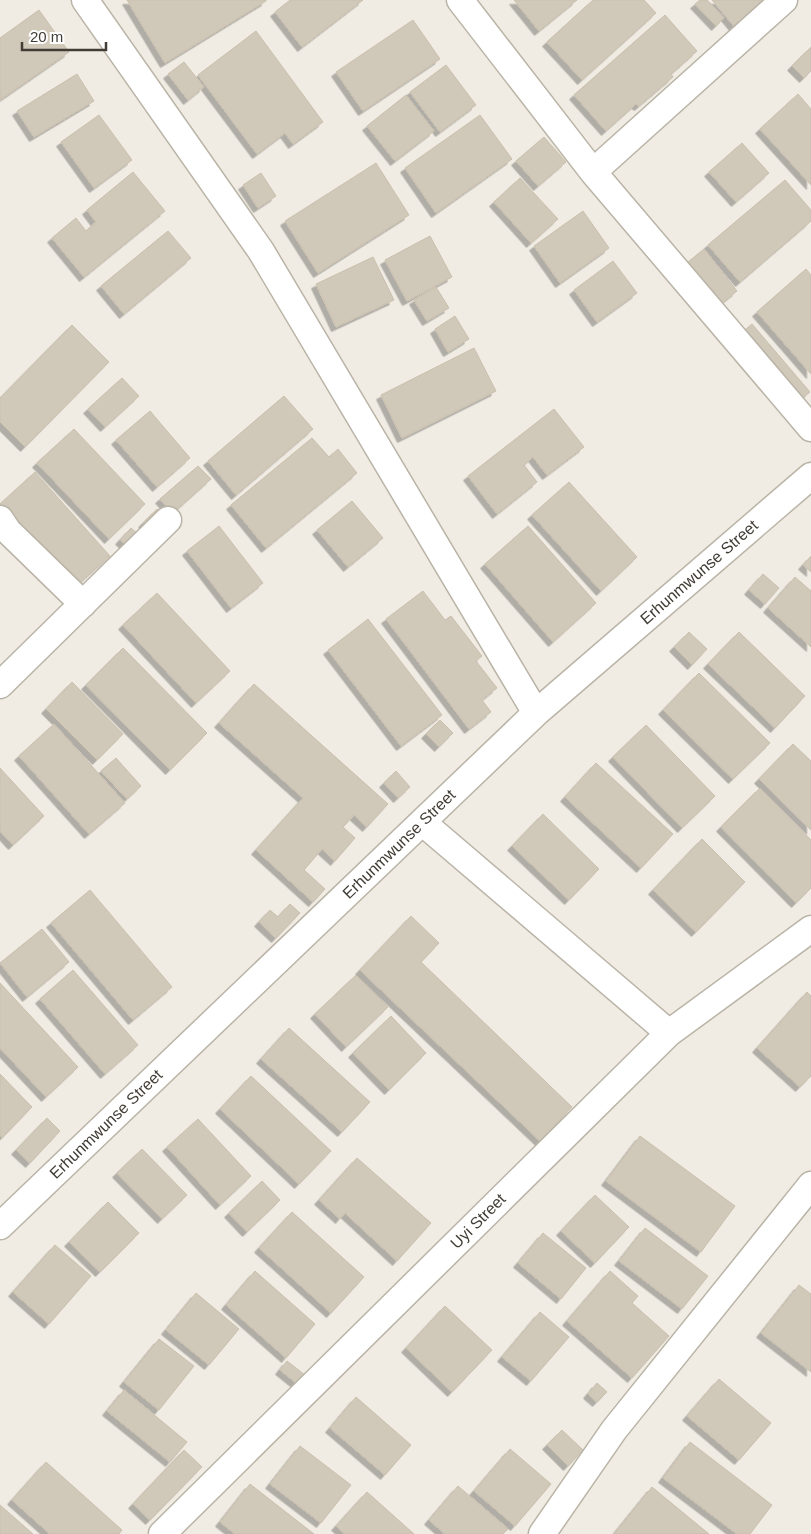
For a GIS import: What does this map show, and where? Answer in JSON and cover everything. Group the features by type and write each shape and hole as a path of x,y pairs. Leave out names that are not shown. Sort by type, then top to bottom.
{"street":[{"path":"85,0 261,251 536,713"},
{"path":"460,0 593,172 811,428"},
{"path":"593,172 784,0"},
{"name":"Erhunmwunse Street","path":"0,1226 536,713 811,476"},
{"path":"0,519 8,531 83,604"},
{"path":"0,685 168,520"},
{"path":"422,822 669,1033"},
{"name":"Uyi Street","path":"162,1534 669,1033 811,929"},
{"path":"542,1534 614,1430 811,1185"}],"building":[{"path":"127,0 266,0 266,1 165,63"},
{"path":"290,0 363,0 302,47 275,12"},
{"path":"514,0 577,0 539,31"},
{"path":"593,0 644,0 656,13 582,80 547,42"},
{"path":"700,0 707,0 724,18 716,26 695,4"},
{"path":"712,0 775,0 738,31"},
{"path":"39,10 69,52 0,100 0,38"},
{"path":"665,15 697,51 671,74 673,77 639,106 636,104 606,131 574,95"},
{"path":"413,20 440,59 363,111 336,72"},
{"path":"256,31 323,122 293,144 285,133 257,154 198,75"},
{"path":"811,47 811,71 804,78 792,66"},
{"path":"184,62 204,87 188,100 168,74"},
{"path":"446,65 476,105 440,132 410,92"},
{"path":"77,74 94,101 34,137 17,111"},
{"path":"798,94 811,109 811,185 760,129"},
{"path":"406,95 434,131 395,161 367,126"},
{"path":"99,115 132,160 94,188 61,142"},
{"path":"480,115 512,159 436,213 405,168"},
{"path":"544,137 566,162 538,186 516,161"},
{"path":"742,143 769,173 736,202 709,172"},
{"path":"376,163 409,215 318,273 285,221"},
{"path":"133,172 165,211 84,277 52,238 76,218 86,231 96,222 87,210"},
{"path":"261,173 276,196 258,208 243,185"},
{"path":"520,178 558,219 531,243 494,202"},
{"path":"785,180 811,210 811,221 740,282 708,245"},
{"path":"583,211 609,248 560,283 534,246"},
{"path":"168,231 191,258 124,314 101,286"},
{"path":"430,236 452,277 407,301 385,260"},
{"path":"704,249 737,291 722,303 688,262"},
{"path":"373,257 394,300 336,327 316,284"},
{"path":"613,261 637,293 597,322 574,290"},
{"path":"806,269 811,275 811,374 757,312"},
{"path":"436,287 449,308 427,321 414,300"},
{"path":"455,316 469,339 448,352 435,329"},
{"path":"752,324 810,392 798,402 740,334"},
{"path":"72,325 109,362 25,447 0,422 0,398"},
{"path":"474,348 496,391 402,438 381,395"},
{"path":"122,378 139,396 105,427 88,409"},
{"path":"284,396 313,429 236,495 208,461"},
{"path":"554,409 584,447 547,475 533,457 524,465 537,482 497,514 468,476"},
{"path":"150,411 190,458 157,487 116,440"},
{"path":"74,429 145,504 109,539 37,463"},
{"path":"312,438 329,457 338,449 357,473 266,548 231,505"},
{"path":"198,466 211,479 173,513 160,499"},
{"path":"35,472 110,556 75,587 0,504"},
{"path":"569,482 637,557 601,591 532,515"},
{"path":"352,501 383,538 348,567 317,530"},
{"path":"157,509 165,518 151,531 143,523"},
{"path":"219,526 263,583 231,608 187,551"},
{"path":"528,526 596,603 553,642 485,564"},
{"path":"131,528 144,539 133,552 120,540"},
{"path":"811,556 811,572 803,565"},
{"path":"763,574 779,588 765,604 749,590"},
{"path":"795,577 811,591 811,647 768,608"},
{"path":"423,591 445,620 451,616 482,656 476,661 497,688 482,700 491,712 469,729 386,619"},
{"path":"157,593 230,671 196,703 123,625"},
{"path":"368,619 442,715 401,746 328,650"},
{"path":"689,632 707,649 692,665 674,647"},
{"path":"739,632 805,696 775,728 708,664"},
{"path":"123,648 207,733 170,770 86,685"},
{"path":"699,673 770,743 733,779 663,710"},
{"path":"72,682 123,734 97,760 46,709"},
{"path":"254,684 388,804 367,827 354,815 343,827 355,838 335,861 322,849 304,870 325,889 313,902 256,850 303,798 219,723"},
{"path":"440,720 453,733 439,747 426,734"},
{"path":"54,724 125,803 89,834 19,756"},
{"path":"646,725 715,796 682,828 613,757"},
{"path":"793,744 811,761 811,830 759,779"},
{"path":"116,758 141,786 127,799 101,771"},
{"path":"596,763 673,834 641,868 565,797"},
{"path":"0,768 44,816 13,845 0,831"},
{"path":"396,771 410,787 398,798 384,783"},
{"path":"760,788 811,840 811,888 796,903 721,827"},
{"path":"543,814 599,869 569,900 512,846"},
{"path":"702,839 745,882 696,932 653,890"},
{"path":"90,890 172,987 133,1020 51,923"},
{"path":"290,904 300,913 276,938 259,922 270,910 278,917"},
{"path":"411,916 439,943 421,962 572,1107 540,1141 360,970"},
{"path":"42,929 69,962 27,997 0,963"},
{"path":"73,970 138,1045 105,1074 40,999"},
{"path":"356,975 388,1007 346,1047 315,1014"},
{"path":"0,983 78,1067 46,1097 0,1048"},
{"path":"807,992 811,996 811,1076 800,1087 757,1048"},
{"path":"391,1016 426,1053 389,1090 353,1053"},
{"path":"289,1028 370,1102 342,1132 261,1059"},
{"path":"0,1074 32,1107 2,1138 0,1136"},
{"path":"251,1076 331,1151 299,1184 220,1109"},
{"path":"47,1118 60,1131 30,1163 16,1150"},
{"path":"198,1119 251,1176 220,1205 167,1147"},
{"path":"640,1136 735,1206 701,1252 606,1181"},
{"path":"142,1149 187,1195 162,1219 117,1173"},
{"path":"357,1158 431,1223 397,1261 345,1213 340,1219 319,1200"},
{"path":"262,1181 280,1200 247,1232 229,1213"},
{"path":"595,1195 629,1227 595,1263 561,1231"},
{"path":"108,1202 139,1233 100,1272 69,1242"},
{"path":"292,1212 364,1277 331,1313 259,1248"},
{"path":"645,1228 708,1276 682,1309 619,1261"},
{"path":"543,1233 586,1268 561,1299 518,1263"},
{"path":"55,1245 91,1276 49,1324 13,1292"},
{"path":"255,1271 315,1324 286,1358 226,1305"},
{"path":"610,1271 638,1296 632,1303 669,1336 632,1378 567,1321"},
{"path":"799,1285 811,1294 811,1372 761,1333"},
{"path":"196,1293 239,1329 209,1365 166,1330"},
{"path":"445,1306 492,1350 452,1392 406,1348"},
{"path":"540,1312 569,1337 531,1381 502,1357"},
{"path":"159,1339 194,1366 159,1410 124,1382"},
{"path":"287,1361 309,1378 301,1387 280,1370"},
{"path":"719,1379 771,1423 739,1460 687,1416"},
{"path":"597,1383 607,1392 597,1402 588,1394"},
{"path":"124,1390 187,1442 170,1462 107,1411"},
{"path":"356,1397 411,1445 385,1475 330,1428"},
{"path":"562,1430 583,1450 568,1466 547,1445"},
{"path":"690,1442 772,1505 750,1534 737,1534 663,1478"},
{"path":"300,1446 351,1485 321,1523 270,1484"},
{"path":"510,1449 551,1484 515,1526 474,1491"},
{"path":"184,1450 202,1467 150,1520 133,1504"},
{"path":"46,1462 122,1530 119,1534 50,1534 12,1500"},
{"path":"250,1484 314,1534 235,1534 220,1522"},
{"path":"458,1486 508,1529 503,1534 445,1534 429,1520"},
{"path":"652,1487 709,1534 614,1534"},
{"path":"367,1492 414,1534 345,1534 336,1526"},
{"path":"0,1505 33,1534 0,1534"}]}
